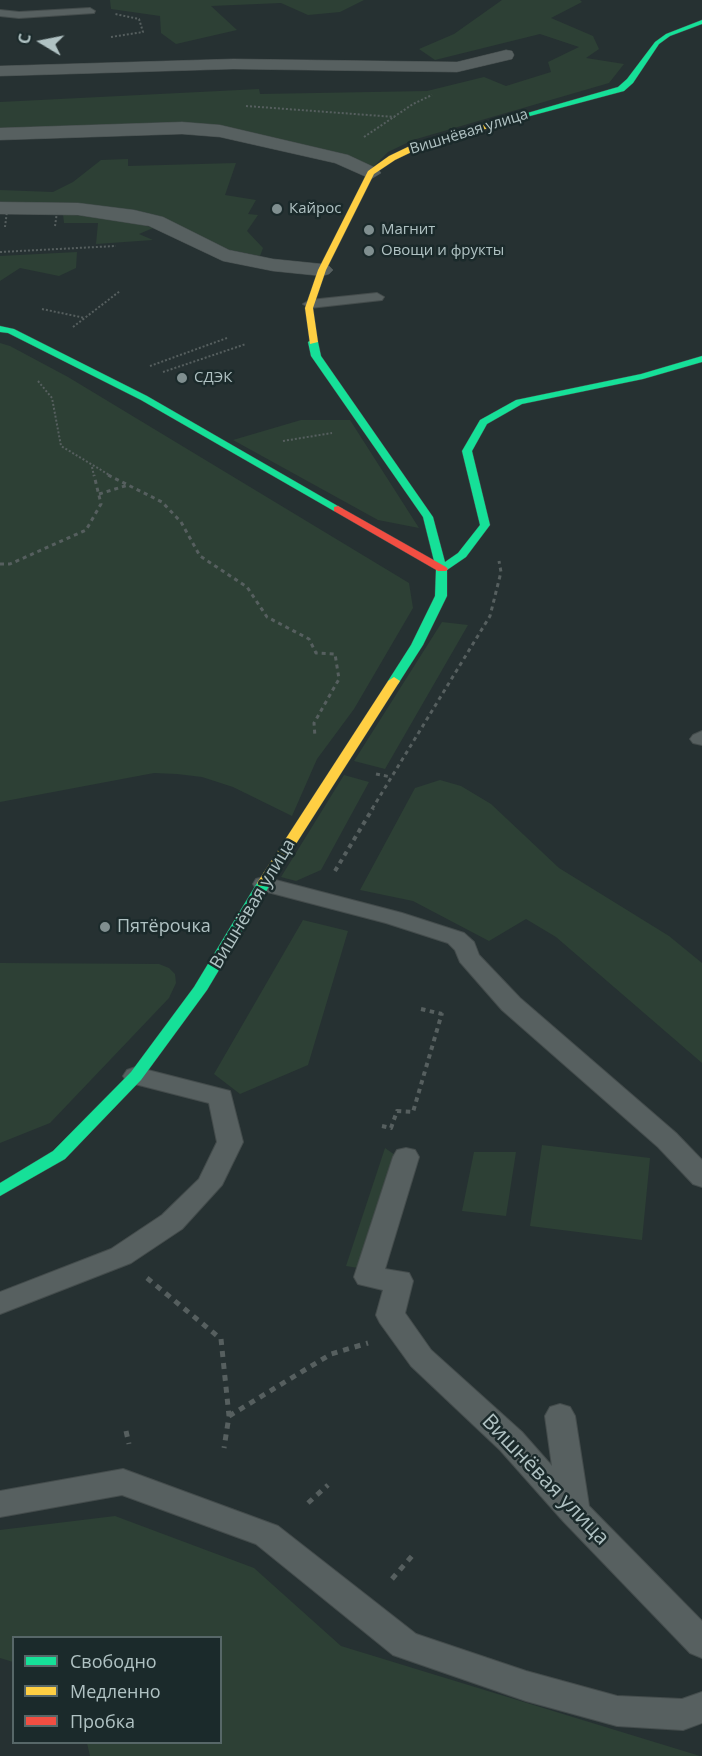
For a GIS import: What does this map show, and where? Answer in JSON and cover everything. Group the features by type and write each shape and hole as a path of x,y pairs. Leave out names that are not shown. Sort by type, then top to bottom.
{"street":[{"name":"Вишнёвая улица","path":"0,1190 59,1155 136,1076 200,990 264,884 417,645 441,596 442,569 428,517 316,356 310,330 310,304 322,270 371,173 392,158 419,145 621,89 630,81 657,43 668,35 702,22"},
{"path":"0,71 233,64 436,68 473,65 506,55"},
{"path":"0,135 206,130 272,142 333,157 371,173"},
{"path":"4,216 78,209 134,216 156,221 223,255 273,265 322,270"},
{"path":"0,328 12,331 144,398 442,569 462,555 485,525 467,451 483,422 519,402 643,376 702,359"}],"lane":[{"path":"0,13 19,15 90,11"},
{"path":"310,304 377,297"},
{"path":"264,884 394,918 456,938 466,947 468,957 511,1004 667,1140 702,1176"},
{"path":"0,1303 121,1256 172,1222 209,1185 230,1142 221,1097 136,1076"},
{"path":"396,1324 399,1281 368,1277 406,1157"},
{"name":"Вишнёвая улица","path":"396,1324 421,1358 512,1441 574,1512 702,1643"},
{"path":"560,1416 574,1512"},
{"path":"0,1504 123,1482 267,1535 405,1645 526,1686 617,1711 683,1715 702,1707"}],"path":[{"path":"333,157 413,104 445,89 436,68"},
{"path":"55,226 57,212"},
{"path":"0,252 91,248"},
{"path":"72,327 120,291"},
{"path":"149,367 227,338"},
{"path":"156,374 246,344"},
{"path":"32,373 52,398 61,446 92,466 162,502 181,522 201,556 247,587 267,617 309,639 316,653 335,654 339,679 314,723 317,759 339,765"},
{"path":"276,442 333,433"},
{"path":"0,564 10,564 86,530 101,504 92,466"},
{"path":"99,495 128,485"},
{"path":"331,878 490,616 501,572 496,543 485,525"},
{"path":"382,1126 391,1128 398,1110 413,1112 442,1014 421,1010"},
{"path":"121,1256 221,1340 229,1416 224,1448"},
{"path":"229,1416 331,1354 396,1324"},
{"path":"126,1431 129,1444"},
{"path":"308,1503 328,1485"},
{"path":"392,1579 412,1556"}],"green space":[{"path":"110,0 364,0 340,12 308,15 281,3 211,6 237,30 176,44 161,33 160,16 111,9"},
{"path":"502,0 580,0 582,2 551,18 593,36 599,49 586,58 624,64 609,83 413,140 388,152 371,169 331,152 224,128 0,132 0,102 259,89 260,94 427,91 484,77 506,86 551,72 548,62 579,47 540,34 435,60 419,49 454,34"},
{"path":"128,159 128,166 236,163 225,195 256,200 248,214 258,215 247,231 263,248 260,256 230,250 180,228 0,205 0,190 53,192 73,182 101,160"},
{"path":"63,214 127,220 153,228 139,234 153,240 96,244 98,223 64,223"},
{"path":"77,252 76,268 59,276 20,268 0,281 0,256"},
{"path":"0,343 68,377 409,583 413,608 354,709 317,759 292,816 233,787 202,777 177,774 154,773 0,802"},
{"path":"301,420 350,420 419,528 378,520 233,440"},
{"path":"442,622 468,625 385,769 354,761"},
{"path":"344,775 369,782 321,870 296,881 281,877"},
{"path":"440,780 461,786 491,804 559,868 669,936 702,963 702,1063 556,937 526,919 489,941 413,901 360,890 415,788"},
{"path":"303,920 348,931 308,1065 240,1094 214,1074"},
{"path":"0,963 159,964 169,968 175,974 176,983 169,998 50,1123 0,1143"},
{"path":"542,1145 650,1158 642,1240 530,1226"},
{"path":"385,1148 395,1155 358,1268 346,1266"},
{"path":"474,1152 516,1152 506,1216 462,1211"},
{"path":"115,1516 254,1568 341,1646 700,1756 90,1756 87,1744 222,1744 222,1636 12,1636 12,1662 0,1658 0,1530"}],"traffic: fast":[{"path":"500,122 621,89 630,81 657,43 668,35 702,22"},
{"path":"0,329 11,331 144,398 338,509"},
{"path":"313,342 316,356 428,517 442,569 441,596 417,645 394,681"},
{"path":"442,569 462,555 485,525 467,451 483,422 519,402 643,376 702,359"},
{"path":"0,1190 59,1155 136,1076 200,990 264,883"}],"traffic: slow":[{"path":"313,342 309,308 322,270 371,173 392,158 419,145 500,122"},
{"path":"264,883 394,681"}],"traffic: jam":[{"path":"338,509 442,569"}],"place":[{"name":"Кайрос","path":"277,209"},
{"name":"Магнит","path":"369,230"},
{"name":"Овощи и фрукты","path":"369,251"},
{"name":"СДЭК","path":"182,378"},
{"name":"Пятёрочка","path":"105,927"}]}
